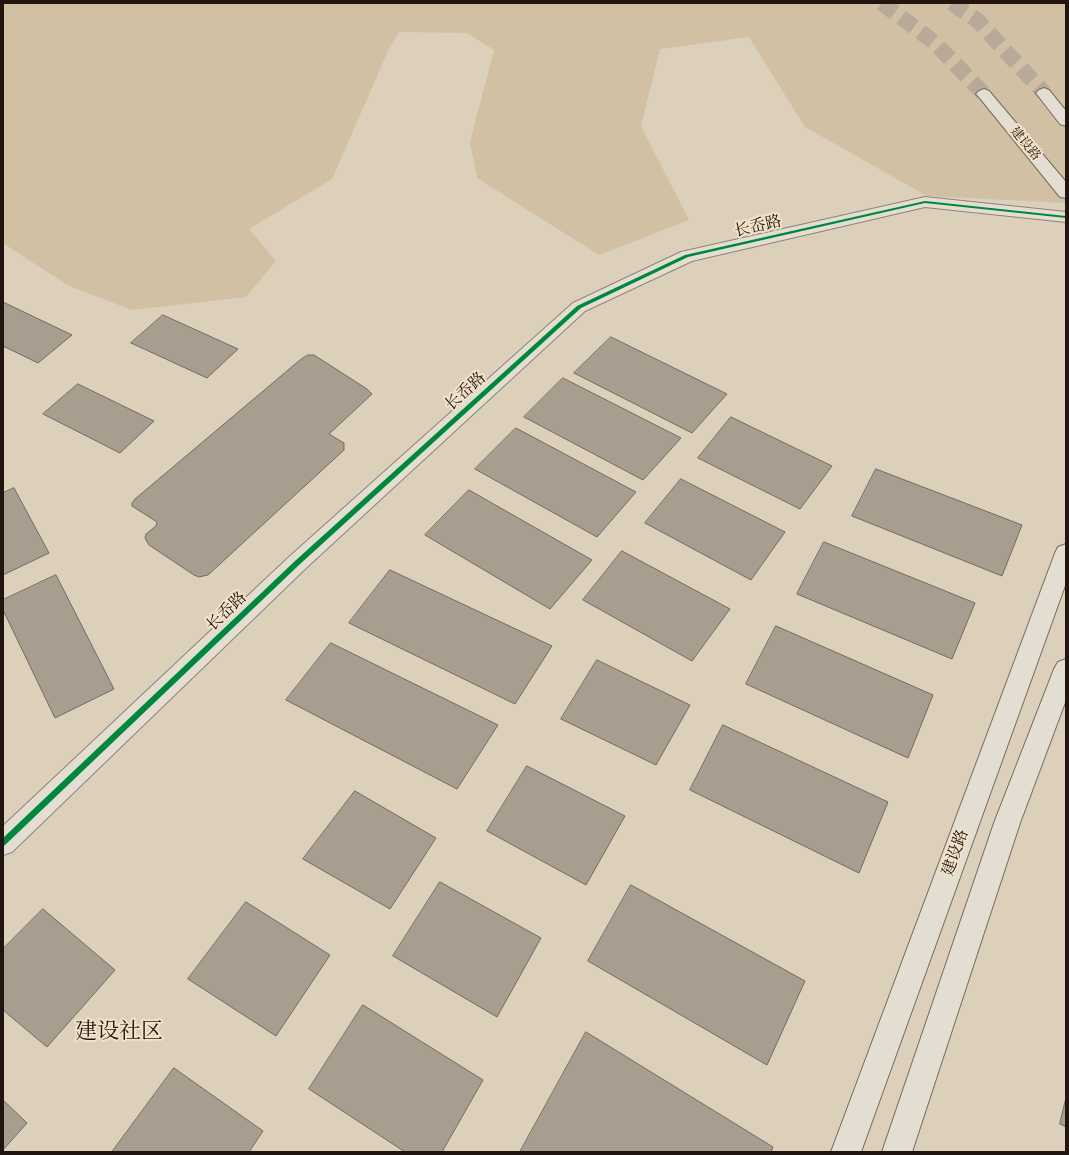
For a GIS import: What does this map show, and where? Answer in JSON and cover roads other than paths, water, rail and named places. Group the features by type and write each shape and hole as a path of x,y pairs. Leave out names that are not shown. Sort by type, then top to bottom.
{"street":[{"path":"1044,93 1066,121"},
{"name":"建设路","path":"984,94 1066,193"},
{"name":"长岙路","path":"3,843 297,563 579,307 687,256 925,202 1066,217"},
{"name":"建设路","path":"846,1152 1066,553"},
{"path":"897,1152 1007,823 1066,669"}],"tunnel":[{"path":"882,3 934,42 984,94"},
{"path":"952,3 978,21 1044,93"}],"district":[{"name":"建设社区","path":"119,1033"}]}
